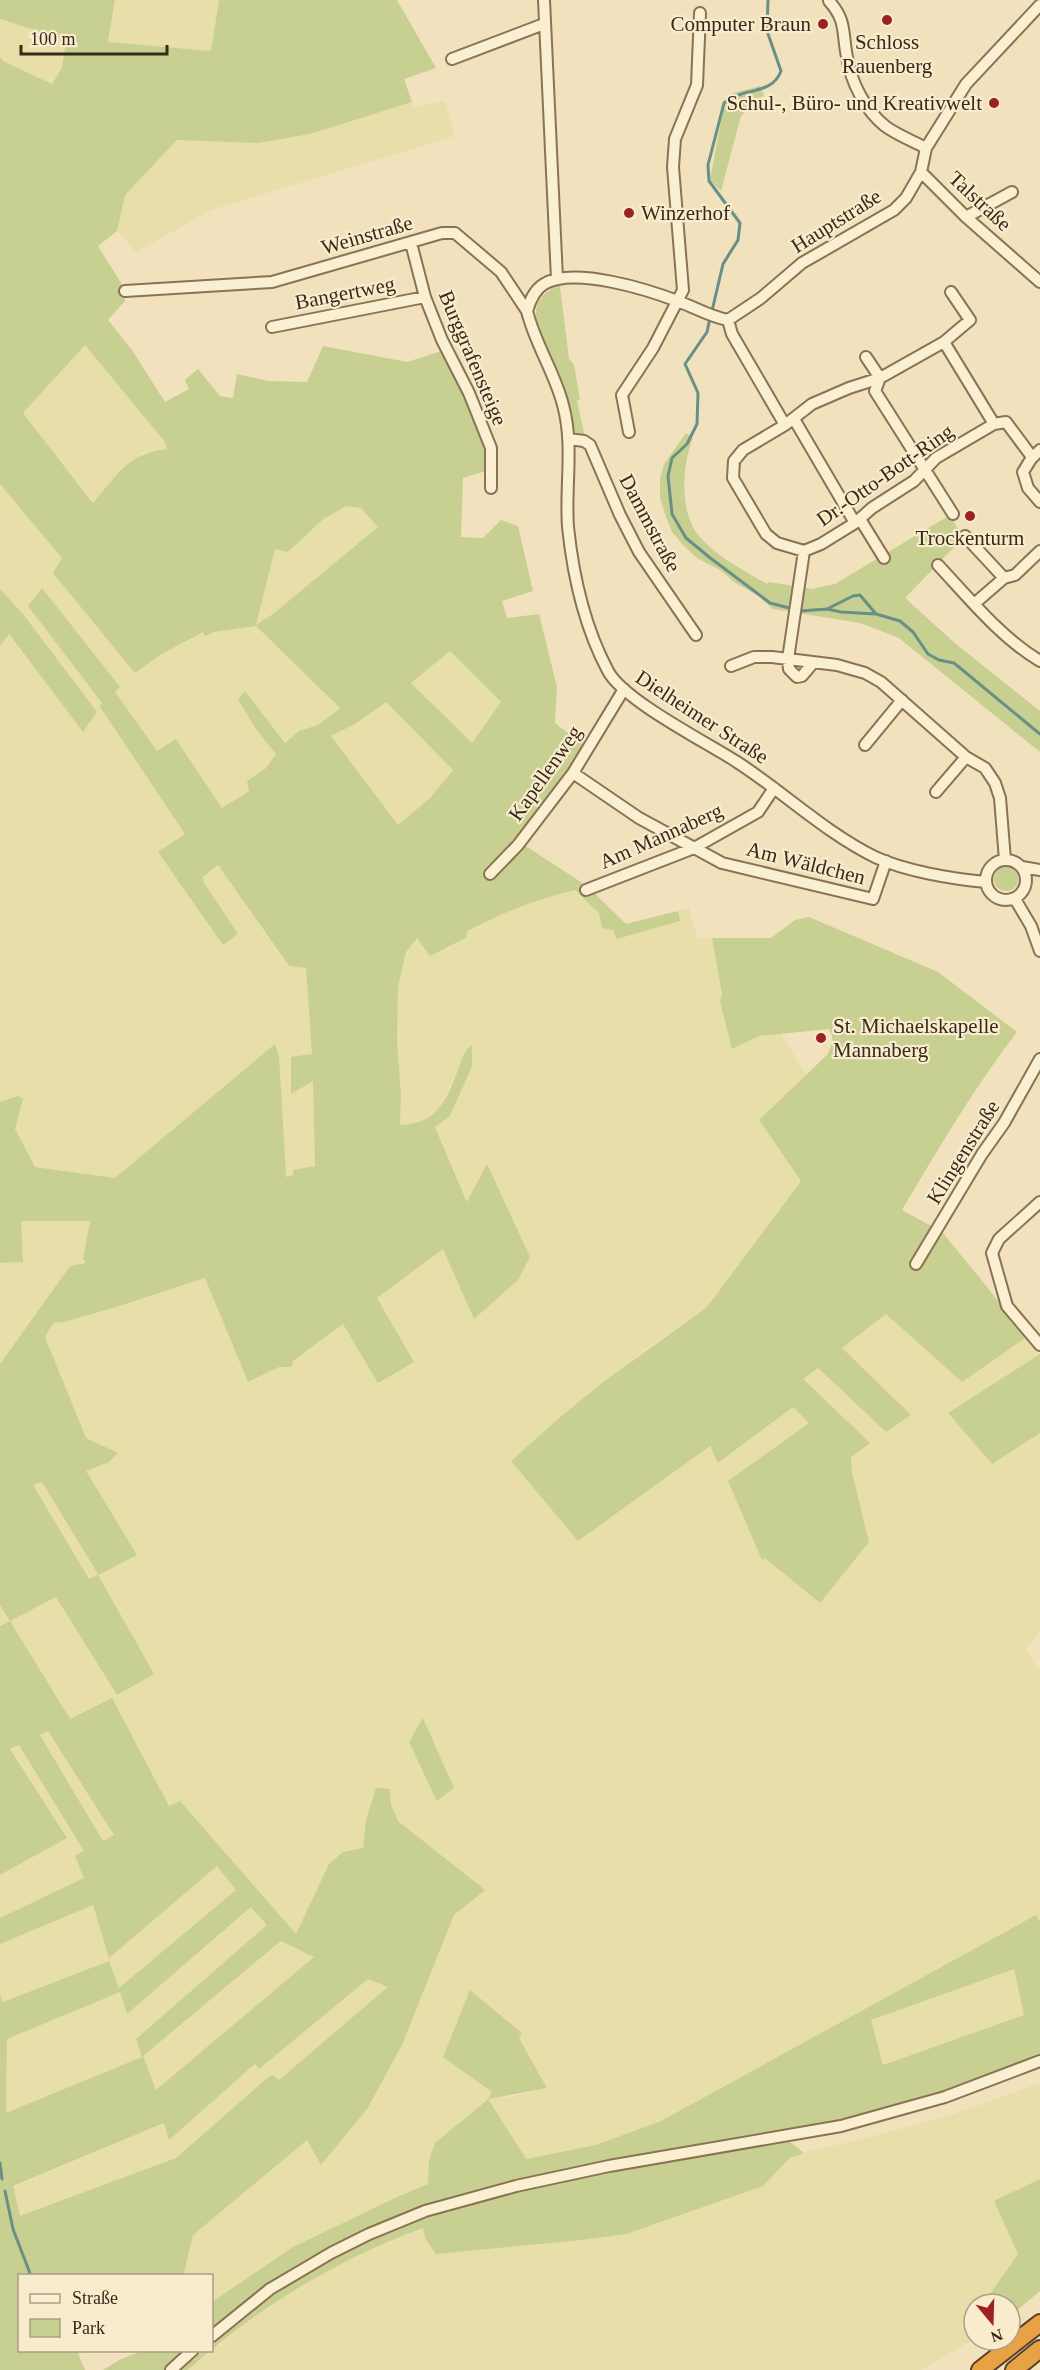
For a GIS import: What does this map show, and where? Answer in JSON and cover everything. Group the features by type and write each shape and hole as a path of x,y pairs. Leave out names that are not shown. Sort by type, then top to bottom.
{"highway":[{"path":"980,2370 1040,2323"},
{"path":"1014,2370 1040,2349"}],"street":[{"path":"543,0 557,279"},
{"path":"829,1 840,14 847,60 864,102 885,126 926,148"},
{"name":"Hauptstraße","path":"725,319 761,298 802,263 894,210 906,198 921,172 926,148 966,84 1040,5"},
{"path":"629,432 622,395 653,348 683,290 673,167 675,139 697,85 700,14"},
{"path":"452,59 544,24"},
{"name":"Talstraße","path":"921,172 966,217 1039,279"},
{"path":"966,217 1012,192"},
{"name":"Weinstraße","path":"125,291 272,282 442,233 454,233 501,272 527,311"},
{"name":"Burggrafensteige","path":"411,243 424,297 442,340 470,393 491,448 491,488"},
{"path":"527,311 530,300 540,287 557,279 595,279 626,284 725,319 732,334 790,422 884,558"},
{"name":"Dr.-Otto-Bott-Ring","path":"951,292 970,320 944,342 880,378 849,388 813,404 790,422 738,454 734,460 733,478 766,534 777,543 804,550 821,544 857,521 872,508 914,481 936,458 994,424"},
{"name":"Bangertweg","path":"272,327 424,297"},
{"name":"Dielheimer Straße","path":"527,311 563,404 569,439 568,526 576,578 591,631 604,664 616,683 774,788 875,857 884,866 986,882"},
{"path":"944,342 994,424 1006,423 1036,453 1023,472 1028,488 1040,502"},
{"path":"866,357 880,378 875,391 953,514"},
{"name":"Dammstraße","path":"569,439 584,441 590,446 639,552 696,634"},
{"path":"965,536 1004,578"},
{"path":"804,550 788,659 789,669 797,677 802,676 813,663"},
{"path":"974,604 1004,578 1015,575 1040,551"},
{"path":"938,565 974,604 1028,654 1040,661"},
{"path":"731,666 754,657 788,659 837,665 881,682 966,758 985,768 995,783 1002,808 1001,831 1005,860"},
{"name":"Kapellenweg","path":"490,874 518,845 573,773 624,689"},
{"path":"865,745 902,700"},
{"path":"936,792 966,758"},
{"path":"573,773 639,818 694,848"},
{"name":"Am Mannaberg","path":"586,890 694,848 758,812 774,788"},
{"name":"Am Wäldchen","path":"694,848 722,863 873,899 884,866"},
{"path":"1005,860 1014,861 1022,867 1039,870 1027,881 1023,892 1015,899 1007,901 992,896 986,882 988,871 995,863 1005,860"},
{"path":"1022,867 1027,881"},
{"path":"1015,899 1031,926 1040,951"},
{"name":"Klingenstraße","path":"916,1264 982,1154 1005,1123 1040,1059"},
{"path":"1040,1202 999,1239 992,1253 1007,1306 1040,1345"},
{"path":"213,2335 270,2289 369,2234 425,2211 516,2186 609,2166 841,2126 945,2097 1040,2061"},
{"path":"171,2370 191,2352"}],"shaded area":[{"path":"115,0 219,0 211,51 108,42"},
{"path":"0,19 66,40 62,68 52,85 5,62 0,57"},
{"path":"445,101 455,136 211,210 136,252 117,231 125,195 177,140 258,143 310,134 412,102 414,107"},
{"path":"85,345 165,442 167,449 143,453 114,478 94,503 23,413"},
{"path":"0,484 62,558 135,673 160,655 204,632 205,636 214,632 256,626 340,708 318,725 299,731 285,743 245,691 238,699 255,728 276,754 265,769 247,781 249,790 222,808 176,739 157,751 114,692 120,687 42,589 28,606 103,704 100,707 186,835 158,852 223,945 203,877 218,865 288,966 306,968 312,1054 291,1094 313,1080 315,1167 293,1170 293,1175 285,1177 279,1056 275,1045 115,1178 35,1167 15,1129 18,1096 0,1102 0,646 8,634 83,732 97,712 23,614 0,589"},
{"path":"346,506 361,508 379,527 256,626 275,548 288,552 322,519"},
{"path":"450,651 501,702 472,743 411,683"},
{"path":"386,701 453,770 430,798 398,826 330,736 355,724"},
{"path":"575,889 599,913 602,928 613,930 618,939 680,921 678,911 689,908 697,938 712,938 732,1049 759,1036 781,1034 807,1076 759,1120 801,1180 707,1307 649,1347 558,1419 578,1540 710,1446 719,1463 793,1407 809,1422 763,1560 765,1558 820,1603 869,1542 852,1472 851,1457 802,1379 817,1368 886,1432 910,1415 841,1348 886,1314 962,1381 1025,1338 1040,1354 948,1413 992,1464 1040,1433 1040,1631 1026,1650 1040,1672 1040,1922 1036,1916 661,2121 596,2145 525,2159 487,2099 435,2143 429,2160 428,2184 293,2247 213,2301 213,2274 180,2274 184,2273 193,2235 307,2140 321,2164 367,2109 402,2045 454,1915 411,1831 398,1821 391,1805 390,1789 363,1848 343,1852 329,1864 296,1935 180,1801 169,1806 112,1698 70,1719 10,1621 56,1597 117,1695 98,1575 89,1579 32,1484 42,1481 98,1574 85,1470 109,1462 86,1438 45,1337 53,1323 113,1308 205,1278 248,1382 279,1367 292,1366 293,1361 343,1324 414,1362 377,1298 443,1249 474,1319 488,1165 468,1202 435,1126 450,1115 472,1066 456,1072 441,1107 415,1125 400,1125 398,987 406,952 417,938 446,950 466,938 467,931 501,914 541,898","holes":["423,1718 454,1788 438,1801 409,1742","470,1990 522,2032 518,2038 547,2088 505,2098 492,2092"]},
{"path":"21,1221 90,1221 83,1259 86,1264 70,1266 0,1364 0,1263 23,1262"},
{"path":"0,1605 10,1621 0,1626"},
{"path":"49,1730 115,1835 103,1841 40,1734"},
{"path":"20,1745 84,1851 84,1878 0,1918 0,1875 67,1838 10,1748"},
{"path":"217,1866 236,1890 119,1989 109,1961 2,2003 0,1944 93,1905 109,1958"},
{"path":"252,1907 267,1925 136,2039 143,2056 282,1941 314,1957 156,2091 142,2057 6,2114 7,2038 120,1992 128,2013"},
{"path":"1014,1969 1024,2015 883,2065 871,2020"},
{"path":"368,1979 389,1987 278,2081 272,2075 265,2080 176,2158 20,2217 13,2187 165,2123 169,2139 256,2064 259,2069"},
{"path":"1040,2083 1040,2179 995,2201 1018,2254 992,2292 962,2292 962,2346 921,2370 188,2370 245,2324 326,2271 392,2239 424,2227 426,2240 436,2254 491,2248 763,2186 790,2158 816,2149 951,2115"}],"green space":[{"path":"0,0 115,0 108,42 211,51 219,0 397,0 436,68 404,79 412,102 310,134 258,143 177,140 125,195 117,231 98,246 123,286 125,301 108,320 132,350 165,402 189,389 185,380 198,369 220,396 233,398 237,374 269,381 307,382 323,346 407,362 445,350 460,379 489,457 485,460 486,471 463,478 461,537 483,538 501,520 518,526 533,591 502,601 507,618 539,614 557,687 555,723 585,746 563,781 518,841 587,886 626,924 678,911 680,921 617,939 613,930 602,928 599,913 575,890 533,902 493,918 467,931 466,938 430,956 417,938 406,952 398,987 400,1125 416,1123 428,1118 437,1110 445,1100 466,1050 472,1045 472,1066 450,1116 435,1127 467,1202 487,1164 530,1257 518,1280 474,1319 443,1249 377,1298 414,1362 378,1383 343,1324 293,1361 292,1367 279,1367 248,1382 205,1278 113,1308 53,1323 45,1337 86,1438 118,1453 109,1462 86,1471 137,1555 98,1575 154,1674 117,1695 56,1597 10,1621 0,1605 0,1364 70,1266 86,1263 83,1259 90,1221 21,1221 23,1262 0,1263 0,1102 18,1096 23,1099 15,1129 35,1167 115,1178 275,1044 279,1056 286,1177 293,1175 293,1170 315,1166 313,1081 291,1094 291,1057 312,1054 306,968 289,966 218,865 203,877 204,883 238,934 223,945 158,852 185,834 100,707 102,703 28,606 42,588 120,687 115,692 157,751 176,739 222,808 249,791 247,781 265,769 276,754 255,728 238,699 245,691 285,743 299,731 318,725 340,708 256,626 214,632 205,636 203,632 160,655 135,673 53,573 62,558 0,484 0,57 5,62 52,84 62,68 66,40 0,19","holes":["85,345 165,442 167,449 132,461 93,503 23,413","346,506 361,508 378,527 273,614 256,625 275,549 288,552 322,520","450,651 501,702 472,743 411,683","386,702 453,770 430,798 398,825 331,736 355,724","42,1482 98,1574 89,1579 33,1485"]},
{"path":"760,86 764,95 741,116 721,191 710,180 725,100 730,94"},
{"path":"560,286 569,359 574,365 580,399 577,401 585,437 575,435 573,420 536,317 537,306 542,297 550,290"},
{"path":"686,433 693,438 686,461 684,488 688,515 693,526 706,544 731,563 767,584 769,582 812,589 835,584 950,515 963,538 905,598 956,644 1040,711 1040,752 899,638 860,623 773,609 720,570 697,558 672,532 660,498 660,479 664,464"},
{"path":"0,589 23,614 97,712 83,732 9,634 0,646"},
{"path":"1006,867 1015,870 1018,879 1015,888 1006,891 997,888 994,879 997,870"},
{"path":"809,917 938,972 1017,1032 971,1097 902,1210 942,1232 1025,1338 962,1382 886,1314 842,1348 911,1415 886,1432 818,1368 803,1379 870,1443 851,1457 852,1472 869,1542 820,1603 765,1558 762,1560 728,1481 809,1423 793,1407 718,1463 710,1446 578,1541 511,1461 602,1383 707,1307 801,1181 759,1120 827,1055 832,1042 831,1032 829,1029 759,1036 732,1049 720,1001 722,994 712,938 771,938 795,920"},
{"path":"1040,1354 1040,1433 992,1464 948,1413"},
{"path":"10,1621 70,1719 112,1698 169,1806 180,1801 296,1934 329,1864 343,1852 363,1848 366,1820 376,1788 390,1789 391,1805 398,1821 485,1890 454,1915 402,2045 367,2109 321,2165 307,2140 193,2235 184,2273 182,2274 18,2274 18,2352 77,2352 85,2370 0,2370 0,1995 3,2002 109,1961 119,1988 236,1890 217,1866 109,1958 93,1905 0,1944 0,1918 84,1878 75,1856 84,1851 19,1745 10,1749 67,1838 0,1875 0,1626","holes":["48,1731 114,1835 103,1841 40,1735","251,1907 267,1925 136,2039 142,2057 6,2113 7,2039 120,1992 127,2014","281,1941 314,1957 156,2090 143,2056","368,1979 388,1987 279,2080 272,2075 265,2080 176,2158 20,2216 13,2186 164,2123 169,2140 255,2064 259,2069"]},
{"path":"423,1718 454,1788 437,1801 409,1742"},
{"path":"1036,1915 1040,1922 1040,2055 990,2076 864,2117 559,2171 446,2199 338,2242 287,2271 213,2327 213,2301 293,2247 428,2184 429,2160 435,2143 488,2099 526,2159 596,2145 661,2121","holes":["1014,1969 1024,2015 883,2065 871,2020"]},
{"path":"470,1990 522,2033 519,2038 547,2088 488,2099 492,2092 443,2057"},
{"path":"790,2142 804,2153 790,2158 763,2186 626,2234 436,2254 426,2240 423,2228 391,2240 329,2270 241,2326 213,2348 213,2342 231,2327 272,2296 315,2268 360,2244 432,2215 532,2187 635,2167"},
{"path":"1040,2179 1040,2291 1022,2306 1022,2292 992,2292 1018,2254 994,2201"},
{"path":"139,2352 185,2352 165,2370 103,2370 121,2359"},
{"path":"202,2352 209,2352 188,2370 181,2370"}],"waterway":[{"path":"712,311 723,264 738,240 740,223 709,181 708,165 724,103 731,98 771,84 781,71 767,31 768,0"},
{"path":"710,318 707,332 685,364 698,393 697,424 687,444 672,458 668,476 672,514 686,538 770,603 801,611 827,609 876,614 900,621 913,632 928,654 939,660 954,663 1040,734"},
{"path":"827,609 853,596 860,595 876,614"},
{"path":"0,2163 2,2179"},
{"path":"5,2191 13,2229 30,2274"}],"place":[{"name":"Schloss Rauenberg","path":"887,20"},
{"name":"Computer Braun","path":"823,24"},
{"name":"Schul-, Büro- und Kreativwelt","path":"994,103"},
{"name":"Winzerhof","path":"629,213"},
{"name":"Trockenturm","path":"970,516"},
{"name":"St. Michaelskapelle Mannaberg","path":"821,1038"}]}
